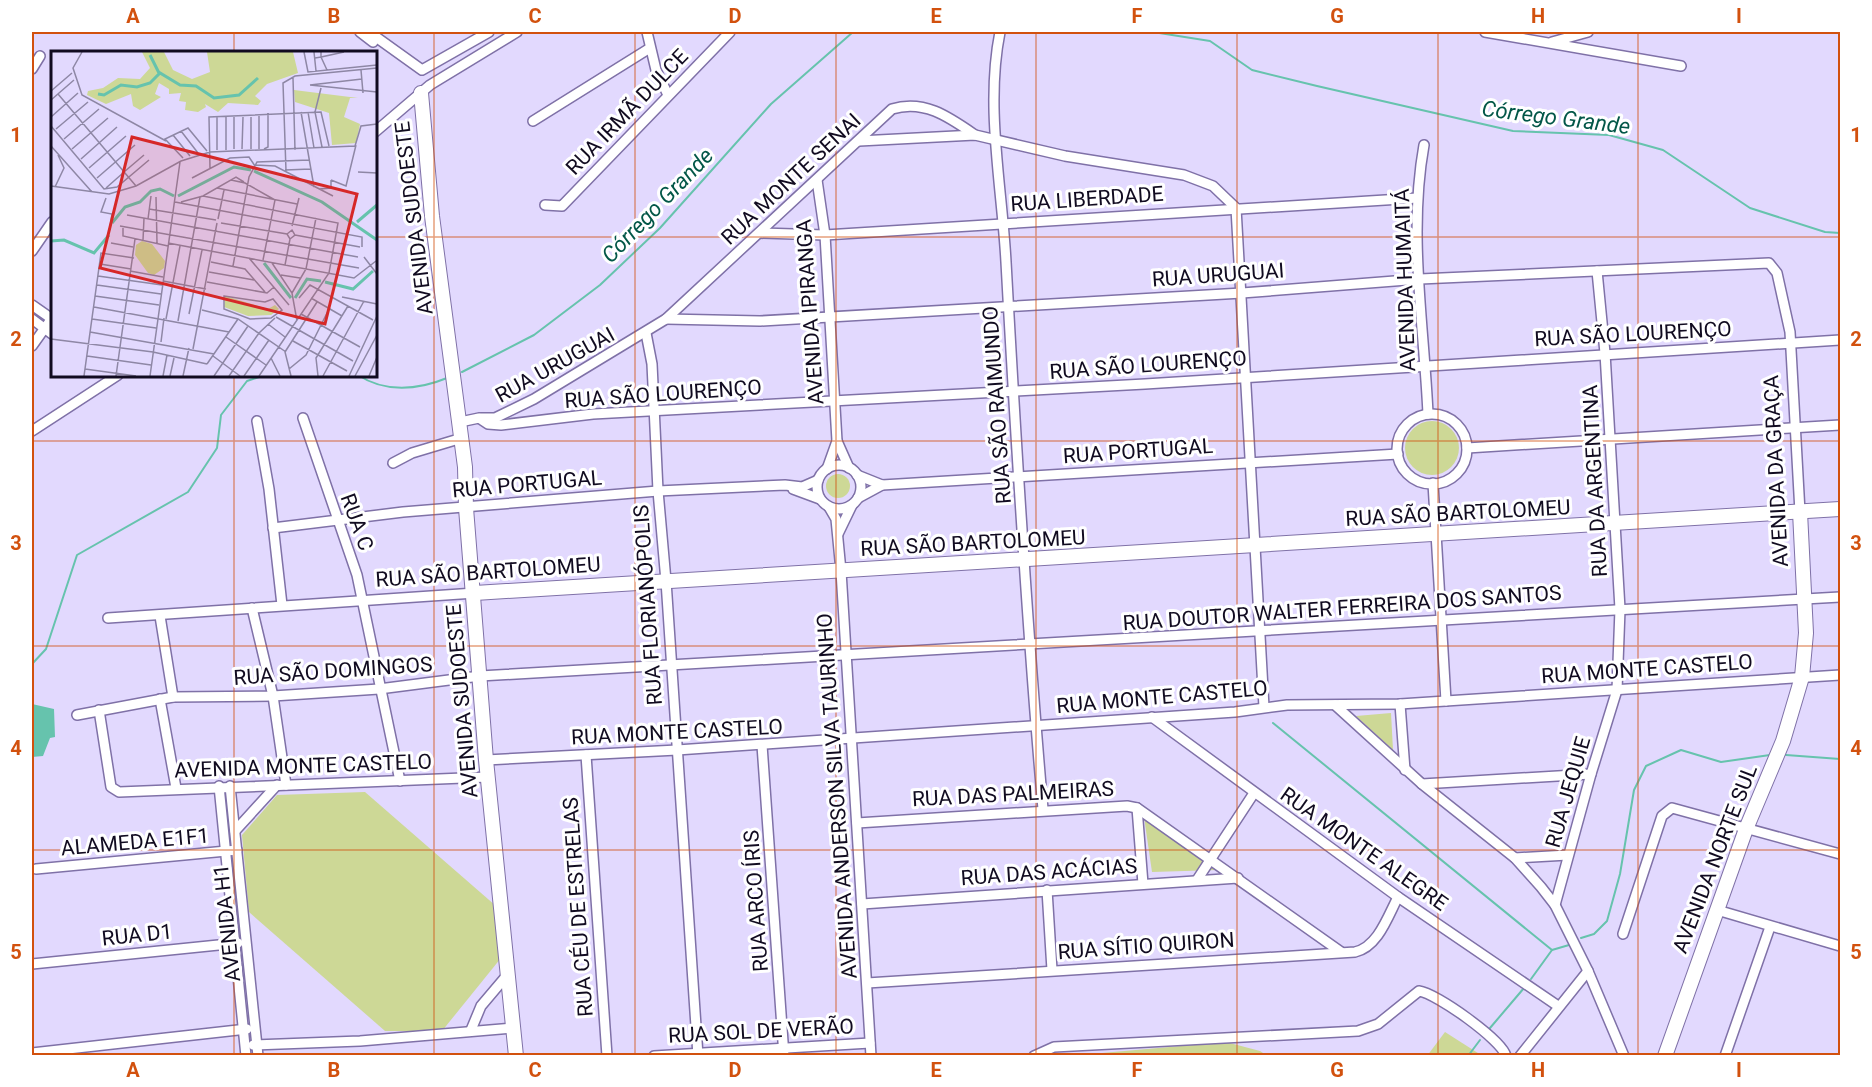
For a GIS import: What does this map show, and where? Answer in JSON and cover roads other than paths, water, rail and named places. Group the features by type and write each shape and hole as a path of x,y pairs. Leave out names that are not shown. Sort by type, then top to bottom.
{"street":[{"path":"360,32 425,89"},
{"path":"369,32 419,70 427,69 485,32"},
{"path":"376,131 425,89 517,32"},
{"path":"647,32 656,70 668,95"},
{"name":"RUA IRMÃ DULCE","path":"545,205 562,206 730,32"},
{"name":"RUA SÃO RAIMUNDO","path":"1000,32 993,80 1004,222 1029,646 1043,809"},
{"path":"1485,32 1521,34 1549,43 1681,66"},
{"path":"1549,43 1587,32"},
{"path":"533,121 650,48"},
{"path":"32,69 40,57"},
{"name":"AVENIDA SUDOESTE","path":"425,89 432,216 462,438 486,760 516,1056"},
{"name":"RUA MONTE SENAI","path":"646,333 666,320 892,109 912,105 933,110 975,135"},
{"path":"859,141 975,135 997,142 1184,175 1213,186 1236,208 1262,630 1264,707"},
{"name":"AVENIDA HUMAITÁ","path":"1424,145 1417,198 1428,414"},
{"name":"AVENIDA IPIRANGA","path":"817,180 825,234 837,441"},
{"name":"RUA LIBERDADE","path":"759,233 825,234 1417,198"},
{"path":"32,251 51,223"},
{"name":"RUA URUGUAI","path":"666,320 760,321 1242,293 1420,279 1762,263 1772,265"},
{"name":"AVENIDA DA GRAÇA","path":"1772,265 1788,322 1790,343 1805,599 1806,633 1802,677"},
{"name":"RUA DA ARGENTINA","path":"1597,271 1605,353 1616,525 1620,609 1617,690"},
{"path":"32,305 51,317"},
{"path":"32,319 49,331 32,346"},
{"name":"RUA URUGUAI","path":"479,418 495,418 534,399 646,333"},
{"name":"RUA FLORIANÓPOLIS","path":"646,333 652,364 658,491 672,665 697,1054"},
{"name":"RUA SÃO LOURENÇO","path":"460,422 479,418 488,424 501,424 593,414 1013,392 1840,340"},
{"path":"32,431 112,377"},
{"path":"1428,414 1448,417 1456,423 1466,439 1467,448 1463,466 1458,473 1442,482 1433,483 1423,482 1406,472 1398,453 1398,442 1409,423 1428,414"},
{"name":"RUA C","path":"303,418 353,564 363,601 379,688 400,781"},
{"path":"257,421 282,605"},
{"path":"1467,448 1840,425"},
{"path":"393,463 423,449 462,438"},
{"path":"837,441 849,468 857,475 882,485"},
{"path":"820,499 817,490 818,480 827,469 837,441"},
{"name":"RUA PORTUGAL","path":"882,485 1398,453"},
{"path":"827,469 838,465 849,468"},
{"path":"838,534 861,486 857,475"},
{"name":"RUA PORTUGAL","path":"273,528 336,519 658,491 785,485 802,487 818,480"},
{"path":"1433,483 1438,535 1446,701"},
{"path":"785,485 820,499 830,507 839,509 882,485"},
{"name":"AVENIDA ANDERSON SILVA TAURINHO","path":"830,507 836,519 841,571 871,1056"},
{"name":"RUA SÃO BARTOLOMEU","path":"108,618 160,616 282,605 1616,525 1840,509"},
{"name":"RUA DOUTOR WALTER FERREIRA DOS SANTOS","path":"846,655 1840,597"},
{"path":"235,831 281,784 273,696 252,608"},
{"path":"160,616 173,697"},
{"name":"RUA SÃO DOMINGOS","path":"77,715 173,697 273,696 379,688 480,676 846,655"},
{"name":"RUA MONTE CASTELO","path":"486,760 851,739 1264,707 1400,704 1840,675"},
{"name":"AVENIDA NORTE SUL","path":"1666,1055 1746,829 1783,741 1802,677"},
{"name":"RUA JEQUIE","path":"1555,905 1617,690"},
{"path":"160,699 176,788"},
{"path":"1400,704 1405,770"},
{"path":"1335,705 1405,770 1515,858 1555,905 1588,971 1624,1056"},
{"name":"AVENIDA MONTE CASTELO","path":"99,710 111,787 119,792 219,786 488,777"},
{"name":"RUA MONTE ALEGRE","path":"1152,717 1398,897 1558,1006"},
{"name":"RUA ARCO ÍRIS","path":"762,745 784,1051"},
{"name":"RUA CÉU DE ESTRELAS","path":"586,755 607,1056"},
{"path":"1422,784 1591,774"},
{"name":"AVENIDA H1","path":"219,786 245,1051"},
{"name":"AVENIDA H1","path":"230,786 258,1056"},
{"path":"1197,880 1254,793"},
{"name":"RUA DAS PALMEIRAS","path":"856,823 1043,809 1127,806 1137,808 1342,953"},
{"path":"1137,808 1143,884"},
{"path":"1623,934 1664,812 1672,808 1680,808 1746,829 1840,854"},
{"name":"ALAMEDA E1F1","path":"36,869 237,850"},
{"path":"1515,858 1568,855"},
{"name":"RUA DAS ACÁCIAS","path":"862,904 1238,878"},
{"path":"1047,890 1052,970"},
{"name":"RUA SÍTIO QUIRON","path":"867,983 1355,952 1368,947 1398,897"},
{"path":"1717,910 1840,946"},
{"path":"1725,1056 1770,927"},
{"name":"RUA D1","path":"32,964 247,942"},
{"path":"1520,1056 1588,971"},
{"path":"471,1030 481,1006 509,973"},
{"path":"1034,1056 1054,1047 1358,1031 1377,1024 1419,991 1437,999 1497,1042 1506,1056"},
{"path":"32,1053 256,1028"},
{"path":"245,1051 257,1045 360,1041 512,1028"},
{"name":"RUA SOL DE VERÃO","path":"654,1056 784,1051 870,1043"}],"waterway":[{"name":"Córrego Grande","path":"462,372 534,335 600,285 660,228 771,104 853,32"},
{"name":"Córrego Grande","path":"1035,32 1058,32"},
{"name":"Córrego Grande","path":"1153,32 1210,41 1252,70 1317,86 1513,131 1609,135 1663,150 1750,208 1825,232 1840,233"},
{"name":"Córrego Grande","path":"32,664 46,649 77,555 188,492 217,448 221,415 247,381 262,376"},
{"name":"Córrego Grande","path":"360,376 379,385 402,388 425,385 447,378"},
{"path":"1273,723 1552,950"},
{"path":"1581,938 1594,934 1607,921 1620,874 1634,790 1646,766 1681,750 1721,762 1770,755"},
{"path":"1786,755 1840,759"},
{"path":"1531,979 1552,950 1569,945"},
{"path":"1490,1028 1524,988"},
{"path":"1468,1056 1480,1040"}]}
